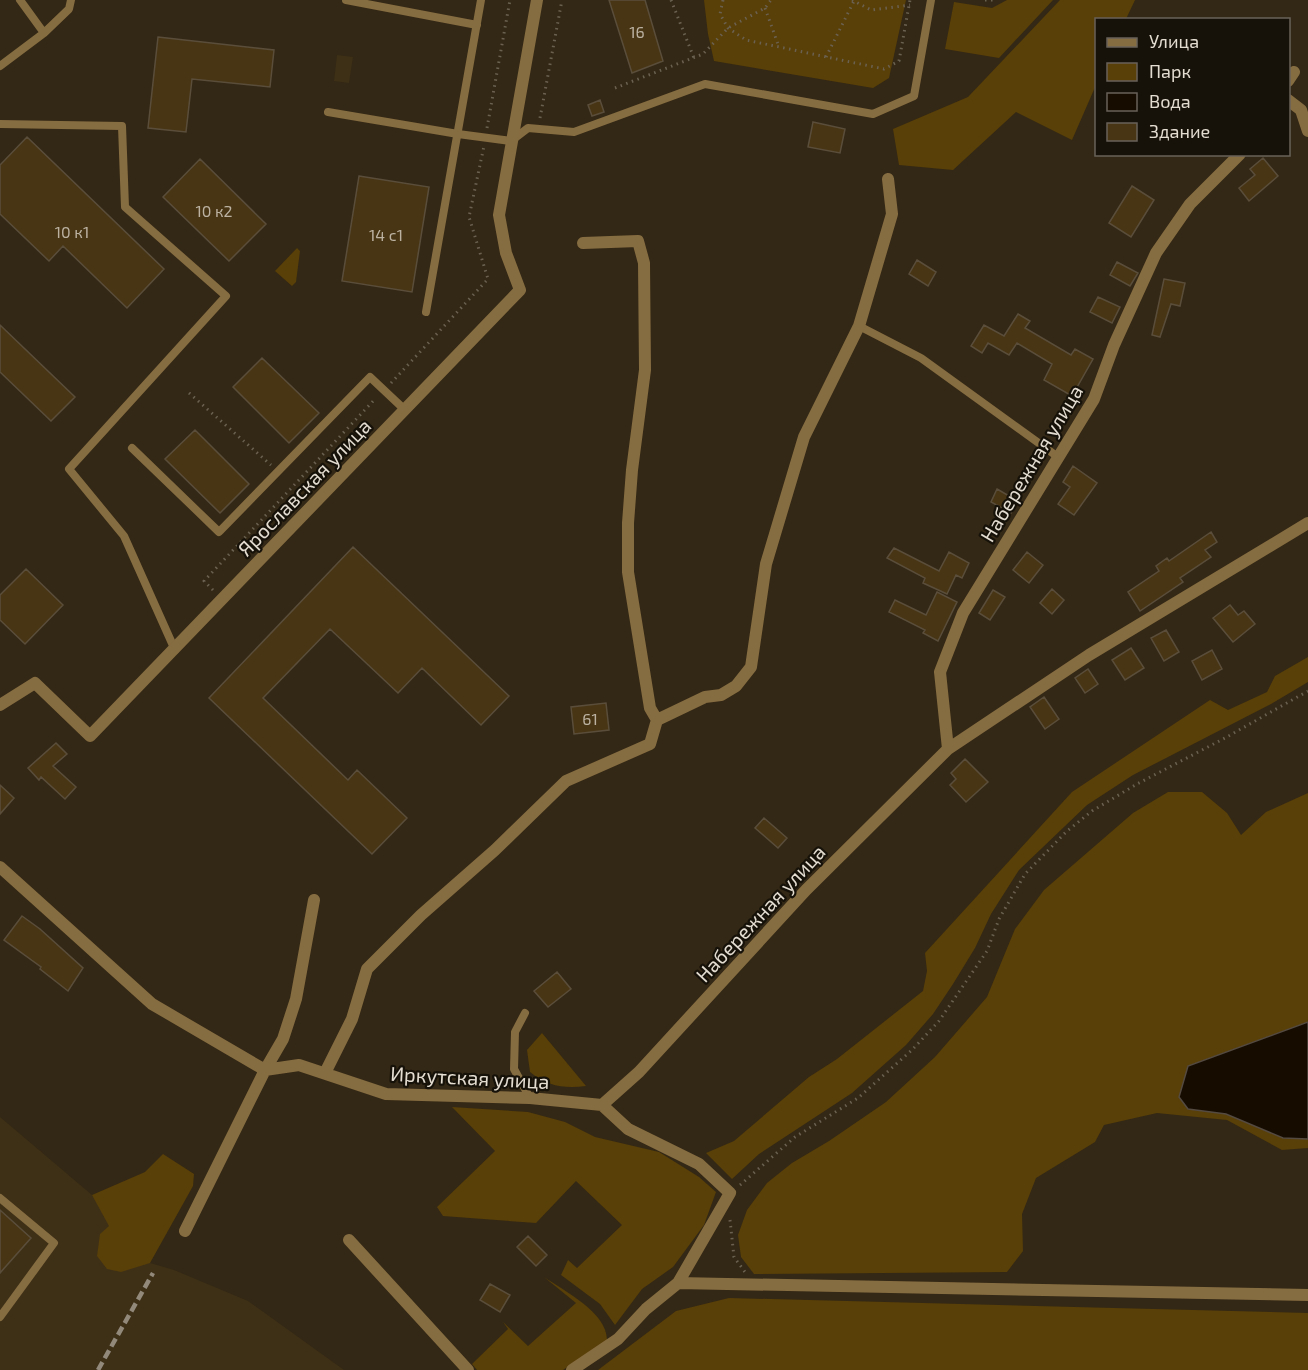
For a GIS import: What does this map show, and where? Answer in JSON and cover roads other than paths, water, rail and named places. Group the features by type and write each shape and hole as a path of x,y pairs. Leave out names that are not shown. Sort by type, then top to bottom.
{"street":[{"path":"511,141 537,0"},
{"path":"1290,102 1301,110 1308,131"},
{"name":"Ярославская улица","path":"0,705 35,683 90,736 520,290 506,253 499,215 511,141"},
{"name":"Набережная улица","path":"948,748 940,672 963,614 1094,399 1114,345 1156,253 1190,204 1238,156"},
{"path":"657,720 705,698 721,695 736,686 751,667 766,564 804,437 859,326 892,214 888,179"},
{"path":"325,1073 352,1019 367,969 566,781 650,744 657,720 650,708 628,572 628,523 632,470 645,370 644,263 638,241 583,243"},
{"name":"Набережная улица","path":"602,1105 639,1072 806,890 948,748 1089,655 1308,522"},
{"path":"0,867 152,1004 266,1070"},
{"path":"184,1231 283,1039 296,999 314,900"},
{"name":"Иркутская улица","path":"266,1070 299,1065 386,1094 530,1098 602,1105"},
{"path":"572,1370 618,1339 646,1309 678,1283 730,1193 699,1164 627,1130 602,1105"},
{"path":"349,1240 468,1370"},
{"path":"678,1283 1308,1295"}],"lane":[{"path":"20,0 44,33"},
{"path":"0,66 44,33 69,9 71,0"},
{"path":"346,0 477,25"},
{"path":"426,312 481,0"},
{"path":"328,112 511,141 528,128 574,132 705,84 873,114 914,96 931,0"},
{"path":"0,124 122,126 125,207 226,296 69,469 124,536 175,650"},
{"path":"859,326 921,358 1058,458"},
{"path":"132,448 219,532 370,377 405,410"},
{"path":"525,1013 515,1032 513,1069 530,1098"},
{"path":"0,1198 54,1243 0,1317"}],"water":[{"path":"1308,1022 1308,1139 1283,1138 1226,1114 1188,1109 1179,1097 1188,1066"}],"railway":[{"path":"98,1370 153,1273"}]}
